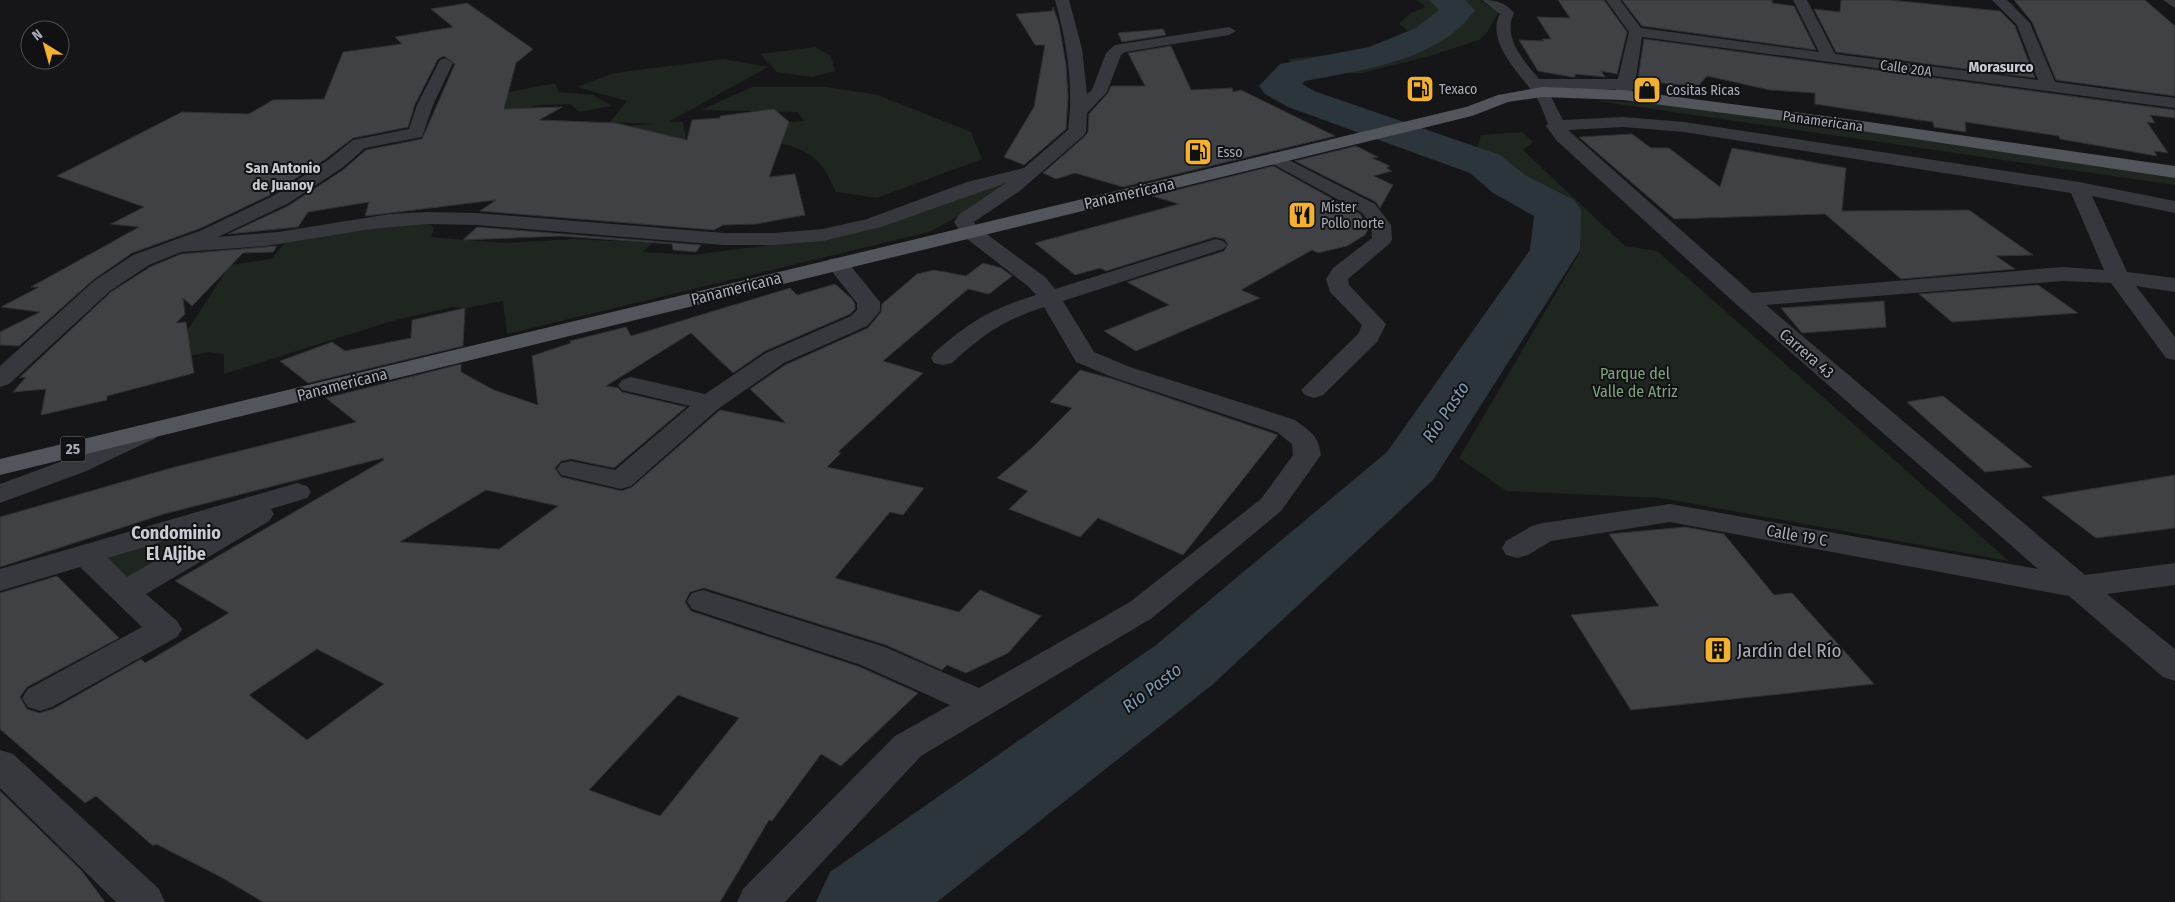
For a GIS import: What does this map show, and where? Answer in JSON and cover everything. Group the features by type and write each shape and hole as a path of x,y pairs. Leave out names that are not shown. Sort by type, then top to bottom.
{"main road":[{"name":"Panamericana","path":"0,467 1541,94 1625,90 2175,172"},
{"name":"Panamericana","path":"1541,94 1578,105 1628,108 1854,148 2175,190"}],"street":[{"path":"758,902 908,746 1141,610 1272,505 1307,455 1305,441 1286,426 1121,372 1084,357 1050,298 1037,282 969,231 964,222 1014,186 1077,132 1080,111 1074,39 1062,0"},
{"name":"Carrera 43","path":"1489,0 1507,13 1501,26 1503,36 1541,94 1563,137 1745,300 2078,588 2175,668"},
{"path":"1613,0 1636,32 1625,90"},
{"path":"1800,0 1830,58"},
{"path":"1999,0 2023,23 2049,87"},
{"path":"2170,0 2175,4"},
{"path":"1080,111 1099,92 1114,53 1120,48 1229,31"},
{"name":"Calle 20A","path":"1636,32 2175,103"},
{"path":"0,379 102,286 141,260 209,234 280,200 335,164 359,144 416,133 425,105 445,63"},
{"path":"1556,126 1623,122 1684,127 1854,148 2175,207"},
{"path":"1275,158 1368,208 1380,219 1382,229 1382,240 1341,273 1337,279 1338,286 1374,324 1369,337 1314,390"},
{"path":"179,246 276,238 360,225 428,218 544,224 742,240 786,239 827,234 876,222 983,182 1030,172"},
{"path":"2078,188 2118,277 2175,353"},
{"path":"943,358 996,316 1216,245"},
{"path":"571,469 620,480 709,403 775,358 859,321 868,310 869,302 837,264"},
{"path":"1745,300 2063,274 2118,277 2175,285"},
{"path":"631,385 709,403"},
{"path":"0,494 70,470 112,452 146,432"},
{"path":"0,580 297,492 124,593"},
{"name":"Calle 19 C","path":"1518,548 1543,533 1670,513 2078,588"},
{"path":"40,698 165,628 124,593 86,554"},
{"path":"2078,588 2175,574"},
{"path":"703,601 873,656 980,703"},
{"path":"0,765 144,902"}],"green space":[{"path":"1417,0 1479,0 1499,12 1486,34 1479,40 1433,55 1362,73 1318,73 1292,65 1288,59 1367,49 1397,41 1412,34 1399,24 1410,13 1426,7"},
{"path":"815,47 831,56 835,71 812,77 777,72 760,54"},
{"path":"724,59 768,67 668,122 683,122 686,140 560,130 655,124 610,122 627,101 577,87 614,73"},
{"path":"555,83 559,92 593,95 612,106 579,112 570,104 539,105 462,126 494,95"},
{"path":"752,87 827,87 878,95 971,132 982,159 877,198 836,192 820,164 804,151 764,139 709,130 804,121 798,112 701,110"},
{"path":"1591,100 1661,104 1823,124 2175,177 2175,185"},
{"name":"Parque del Valle de Atriz","path":"1522,132 1533,142 1523,150 1625,246 1657,251 2009,561 1660,498 1506,491 1459,458 1580,252 1578,209 1521,179 1497,159 1476,152 1481,135"},
{"path":"1011,179 997,196 929,232 507,334 503,301 465,308 452,307 392,321 224,374 224,354 209,352 168,360 230,265 271,259 285,243 304,236 428,222 434,228 431,237 505,243 574,239 653,243 642,252 693,255 807,240"},
{"path":"201,530 211,537 131,584 101,556"}],"building":[{"path":"1558,0 1604,0 1627,32 1617,74 1601,71 1605,77 1575,74 1575,77 1572,77 1538,71 1519,40 1544,41 1542,39 1551,39 1537,17 1570,18"},
{"path":"1622,0 1772,0 1772,3 1794,6 1816,50 1642,26"},
{"path":"1841,0 1890,0 2000,11 2015,26 2035,78 1836,52 1814,9 1840,12"},
{"path":"2014,0 2145,0 2175,26 2175,96 2056,80 2032,22"},
{"path":"467,3 533,49 516,63 504,109 562,107 539,120 616,123 687,140 692,120 720,118 720,116 774,109 789,122 769,177 795,174 805,215 756,224 723,225 714,230 480,211 496,200 365,216 369,202 308,212 298,227 228,234 288,206 343,170 366,150 422,139 455,64 444,56 438,59 415,104 408,127 353,138 327,158 272,194 201,228 132,253 93,280 19,346 0,345 0,332 40,312 1,307 39,287 31,287 139,227 111,224 144,207 57,176 182,112 249,114 273,100 324,99 343,52 402,44 395,37 453,27 431,9"},
{"path":"1053,7 1059,24 1066,65 1068,97 1066,129 1024,165 1004,157 1034,107 1045,45 1035,45 1016,14 1052,11"},
{"path":"1163,29 1166,35 1122,42 1118,33"},
{"path":"1644,39 2175,110 2175,118 2150,115 2155,123 2147,122 2168,153 2154,151 2157,156 2060,139 2059,136 1965,122 1966,132 1934,127 1933,122 1815,104 1815,93 1770,90 1707,76 1699,85 1668,84 1638,78"},
{"path":"1171,46 1191,90 1232,88 1233,92 1241,90 1335,136 1123,187 1075,173 1056,179 1043,173 1088,132 1089,114 1108,93 1111,86 1145,86 1128,53"},
{"path":"1632,134 1651,148 1669,148 1720,187 1732,148 1846,168 1842,211 1969,210 2033,255 1996,256 2015,269 1901,279 1825,214 1674,219 1579,137"},
{"path":"1356,146 1378,157 1372,158 1390,166 1386,168 1392,171 1374,176 1393,185 1380,208 1376,202 1295,161"},
{"path":"1273,166 1360,214 1369,227 1365,235 1347,246 1318,253 1312,250 1241,290 1260,298 1136,351 1104,331 1169,305 1127,282 1224,251 1228,244 1224,239 1215,237 1106,271 1100,268 1075,275 1035,243 1179,204 1152,196"},
{"path":"477,227 701,245 696,252 673,250 672,244 561,236 463,240"},
{"path":"277,246 273,252 243,253 192,306 183,298 185,314 176,323 186,322 194,373 107,396 107,400 41,415 46,389 13,392 26,377 19,378 111,292 150,267 181,254"},
{"path":"983,263 1001,268 1012,276 989,294 968,289 883,361 923,373 838,452 841,453 827,467 924,488 903,515 890,512 835,578 959,612 980,590 1041,616 1008,653 966,673 947,665 942,670 886,645 704,588 690,592 685,602 691,611 860,667 918,693 841,766 821,754 772,821 769,820 720,902 263,902 219,876 156,844 153,846 96,796 85,803 0,729 0,593 57,576 119,638 27,687 20,697 27,709 39,713 53,709 141,659 145,663 229,613 175,581 384,460 383,458 164,514 0,567 0,517 171,468 356,422 326,398 461,364 461,372 494,390 538,405 532,356 571,343 570,341 626,327 631,336 790,288 797,295 835,284 852,299 855,309 850,314 765,351 733,373 691,333 606,386 618,388 622,392 686,407 614,468 571,459 561,461 555,468 561,477 622,491 632,487 720,410 786,423 750,389 785,365 868,328 881,312 882,304 917,274 934,270 966,276","holes":["486,490 558,506 499,549 400,542","317,649 384,684 307,740 249,695","678,695 739,718 660,816 589,790"]},
{"path":"2038,285 2078,313 1952,322 1919,294"},
{"path":"1884,301 1886,327 1802,333 1781,308"},
{"path":"465,308 463,346 308,383 280,361 332,342 345,351 411,338 412,320"},
{"path":"1080,370 1113,379 1278,435 1183,555 1098,518 1080,537 1009,509 1028,491 997,478 1033,447 1072,408 1050,402"},
{"path":"1943,396 2032,467 1985,472 1907,402"},
{"path":"2175,475 2175,528 2096,538 2042,497"},
{"name":"Jardín del Río","path":"1685,527 1724,534 1774,595 1792,593 1874,684 1631,710 1571,615 1659,606 1609,534"},
{"path":"0,791 81,870 105,902 0,902"}],"waterway":[{"name":"Río Pasto","path":"864,902 1184,665 1410,466 1555,250 1558,210 1509,184 1485,164 1301,99 1278,86 1293,72 1378,56 1428,35 1459,10 1444,0"}],"place":[{"name":"Texaco","path":"1420,89"},
{"name":"Cositas Ricas","path":"1647,90"},
{"name":"Esso","path":"1198,152"},
{"name":"Míster Pollo norte","path":"1302,215"},
{"name":"Jardín del Río","path":"1718,650"}],"district":[{"name":"Morasurco","path":"2001,67"},
{"name":"San Antonio de Juanoy","path":"283,176"},
{"name":"Condominio El Aljibe","path":"176,543"}]}
